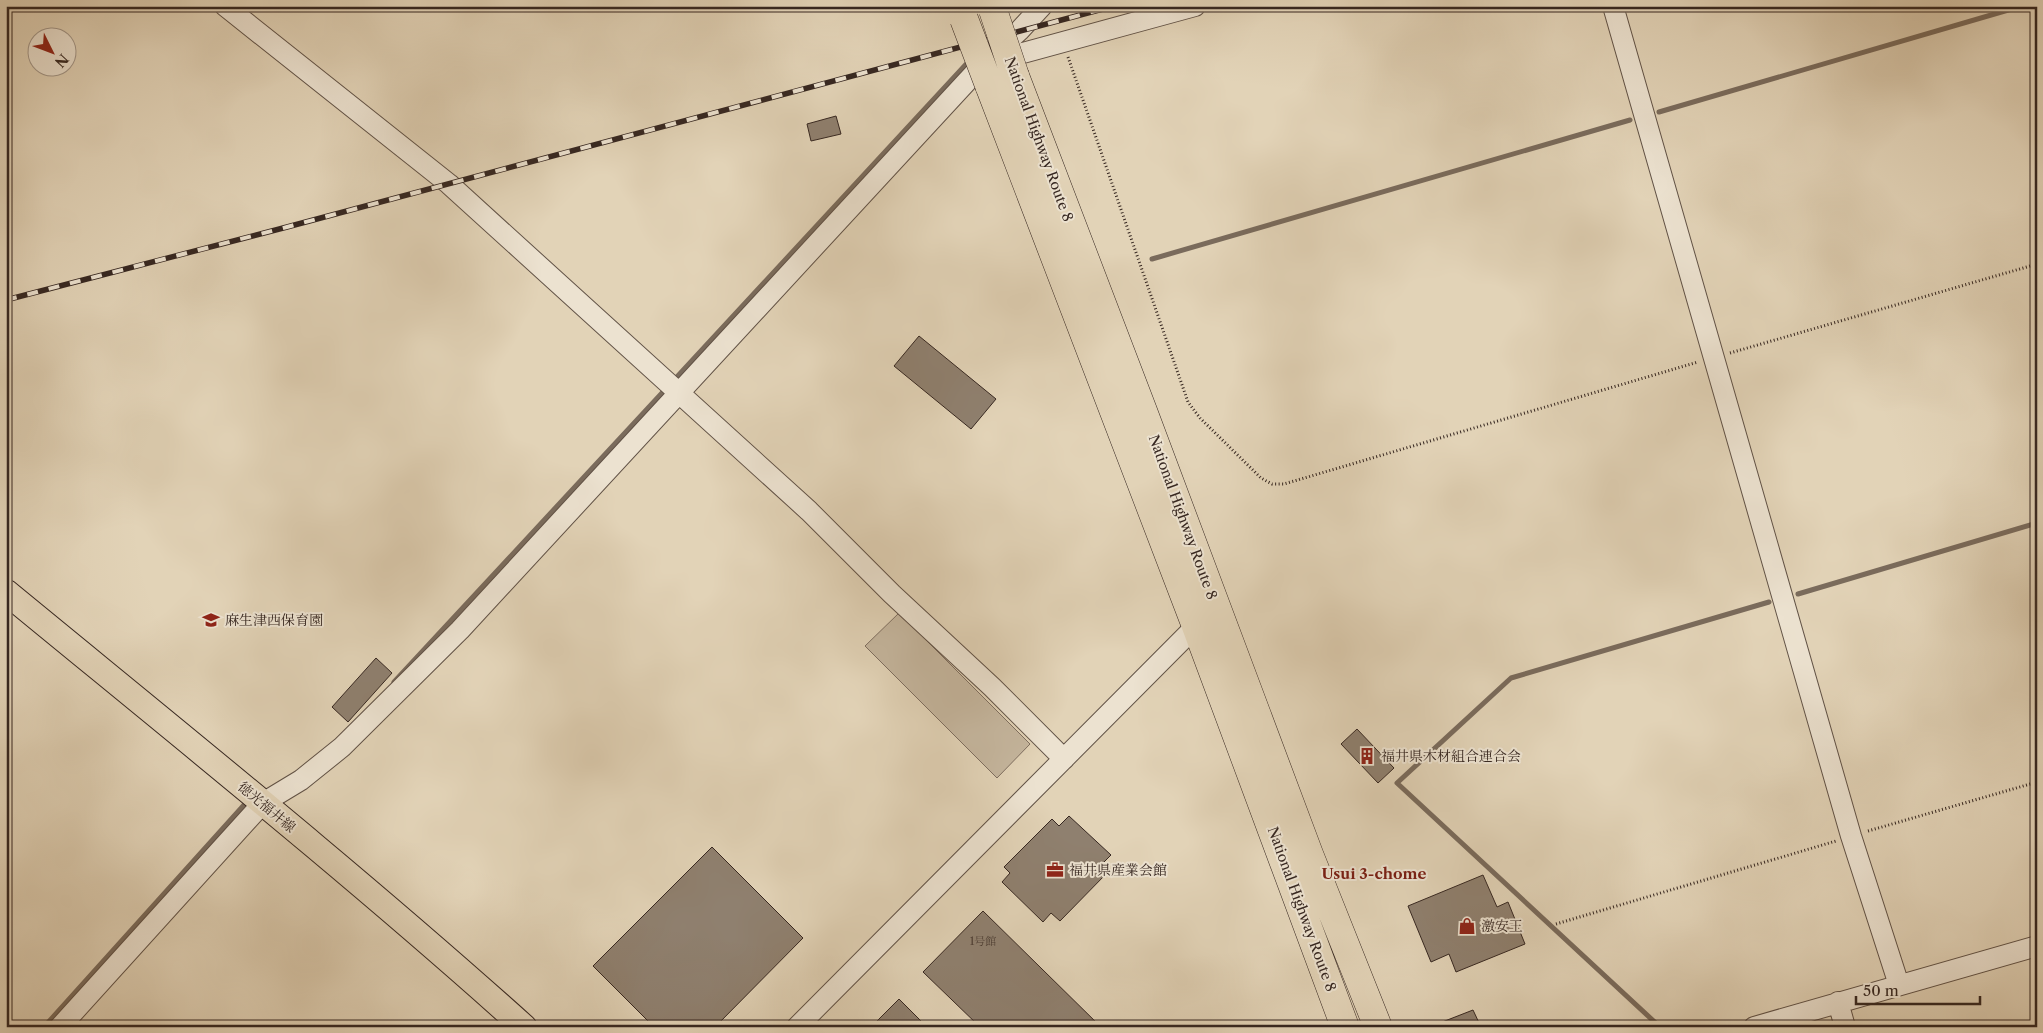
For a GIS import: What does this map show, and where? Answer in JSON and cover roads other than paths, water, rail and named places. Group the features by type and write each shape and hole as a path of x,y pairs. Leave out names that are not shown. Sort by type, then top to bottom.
{"highway":[{"name":"National Highway Route 8","path":"992,8 1015,76 1147,420 1309,854 1378,1027"},
{"name":"National Highway Route 8","path":"962,12 1196,626 1345,1027"}],"main road":[{"name":"徳光福井線","path":"6,592 263,803 459,969 524,1027"}],"street":[{"path":"225,6 449,184 809,511 892,594 992,687 1064,759"},
{"path":"60,1027 263,803 300,780 349,740 460,630 679,392 986,74 1019,31 1042,6"},
{"path":"986,74 1063,42 1195,6"},
{"path":"1613,6 1851,836 1899,986"},
{"path":"797,1027 1196,626"},
{"path":"1754,1027 2037,946"},
{"path":"1838,1002 1845,1027"}],"waterway":[{"path":"1659,112 2022,6"},
{"path":"675,379 970,60"},
{"path":"1152,259 1630,120"},
{"path":"394,682 662,393"},
{"path":"1798,594 2037,523"},
{"path":"1660,1027 1397,783 1511,678 1769,602"},
{"path":"44,1027 244,805"}],"railway":[{"path":"6,300 287,227 1114,6"}],"place":[{"name":"麻生津西保育園","path":"211,620"},
{"name":"福井県木材組合連合会","path":"1367,756"},
{"name":"福井県産業会館","path":"1055,870"},
{"name":"激安王","path":"1467,926"}],"district":[{"name":"Usui 3-chome","path":"1374,873"}]}
